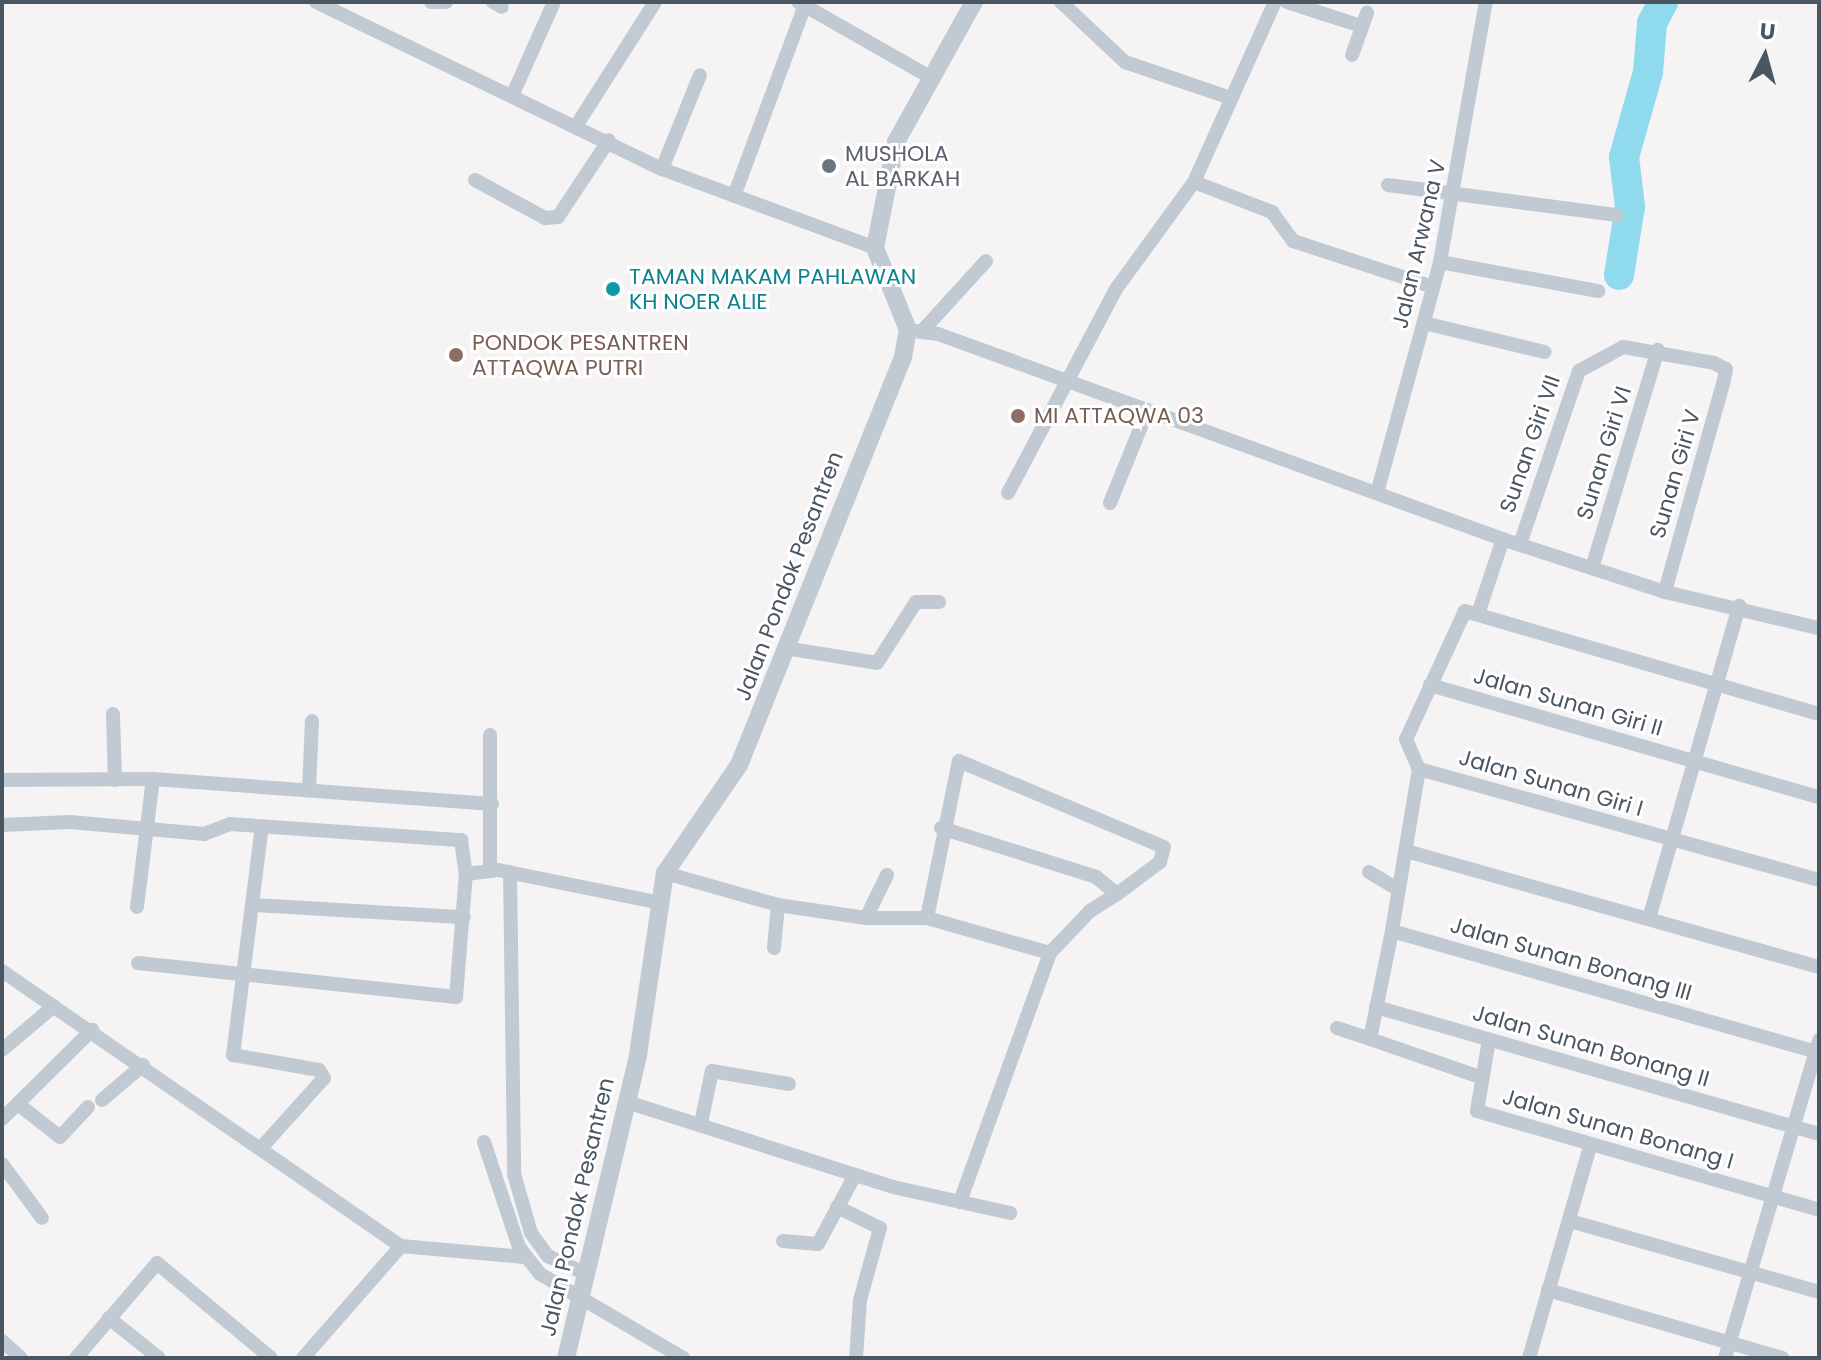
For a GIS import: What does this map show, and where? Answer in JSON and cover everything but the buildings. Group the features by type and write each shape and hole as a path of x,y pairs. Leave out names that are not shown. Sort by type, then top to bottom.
{"street":[{"path":"316,2 578,123 662,169 875,248"},
{"path":"431,2 446,2"},
{"path":"513,94 554,2"},
{"path":"578,123 655,2"},
{"path":"974,2 928,76 896,142 875,248 916,330 1502,539 1665,592 1739,606 1819,628"},
{"path":"1061,2 1125,62 1231,98"},
{"path":"1008,493 1116,289 1194,182 1275,2"},
{"path":"1287,2 1362,19 1352,55"},
{"name":"Jalan Arwana V","path":"1377,493 1440,262 1455,194 1486,2"},
{"path":"734,196 803,3 928,76"},
{"path":"662,169 700,75"},
{"path":"475,180 545,218 558,217 609,140"},
{"path":"1194,182 1272,212 1293,241 1433,287"},
{"path":"1388,185 1617,215"},
{"path":"916,330 986,261"},
{"path":"1440,262 1598,291"},
{"path":"1424,323 1545,352"},
{"name":"Jalan Pondok Pesantren","path":"566,1358 586,1286 627,1102 657,902 665,873 739,765 791,649 916,330"},
{"name":"Sunan Giri VII","path":"1520,544 1574,377 1610,350 1658,350 1726,369"},
{"name":"Sunan Giri VI","path":"1592,568 1658,350"},
{"name":"Sunan Giri V","path":"1665,592 1726,369"},
{"path":"1110,503 1147,412"},
{"path":"1478,614 1502,539"},
{"path":"791,649 877,663 916,602 939,602"},
{"path":"1650,915 1739,606"},
{"path":"1370,1039 1419,769 1406,739 1462,613 1478,614 1819,714"},
{"name":"Jalan Sunan Giri II","path":"1430,685 1819,797"},
{"path":"113,714 115,780"},
{"path":"309,790 312,721"},
{"path":"490,735 492,804 501,871 514,1174 531,1233 548,1256 683,1358"},
{"path":"927,918 941,828 959,761 1164,847 1160,862 1090,911 1050,953 960,1202"},
{"name":"Jalan Sunan Giri I","path":"1419,769 1819,880"},
{"path":"137,907 153,779"},
{"path":"2,780 153,779 492,804"},
{"path":"2,825 204,834 230,824 461,840 466,874 458,997 246,977 138,963"},
{"path":"261,1148 324,1078 319,1070 233,1055 246,977 262,827"},
{"path":"941,828 1096,877 1117,894"},
{"path":"1406,851 1650,915 1819,967"},
{"path":"466,874 501,871 657,902"},
{"path":"1369,872 1399,890"},
{"path":"665,873 778,905 866,918 927,918 1050,953"},
{"path":"866,918 887,875"},
{"path":"253,905 464,917"},
{"path":"774,948 778,905"},
{"name":"Jalan Sunan Bonang III","path":"1392,931 1818,1049"},
{"path":"2,971 143,1065 401,1246 525,1257"},
{"path":"2,1050 54,1006"},
{"name":"Jalan Sunan Bonang II","path":"1376,1007 1819,1134"},
{"path":"1337,1028 1480,1077"},
{"path":"2,1119 92,1030"},
{"name":"Jalan Sunan Bonang I","path":"1489,1040 1475,1110 1590,1147 1819,1210"},
{"path":"1727,1351 1818,1049"},
{"path":"102,1100 143,1065"},
{"path":"701,1123 712,1071 789,1084"},
{"path":"627,1102 701,1123 855,1175 1010,1213"},
{"path":"18,1104 60,1137 88,1107"},
{"path":"484,1142 525,1257 558,1288 586,1286"},
{"path":"1529,1358 1590,1147"},
{"path":"2,1164 42,1218"},
{"path":"783,1241 818,1244 855,1175"},
{"path":"837,1207 880,1228 860,1300 856,1358"},
{"path":"1570,1221 1819,1292"},
{"path":"303,1358 401,1246"},
{"path":"76,1358 157,1263 271,1358"},
{"path":"1548,1290 1727,1351 1782,1358"},
{"path":"109,1318 159,1358"},
{"path":"2,1341 21,1358"}],"waterway":[{"path":"1619,275 1630,206 1624,157 1648,72 1652,23 1663,2"}],"place":[{"name":"MUSHOLA AL BARKAH","path":"829,166"},
{"name":"TAMAN MAKAM PAHLAWAN KH NOER ALIE","path":"613,289"},
{"name":"PONDOK PESANTREN ATTAQWA PUTRI","path":"456,355"},
{"name":"MI ATTAQWA 03","path":"1018,416"}]}
